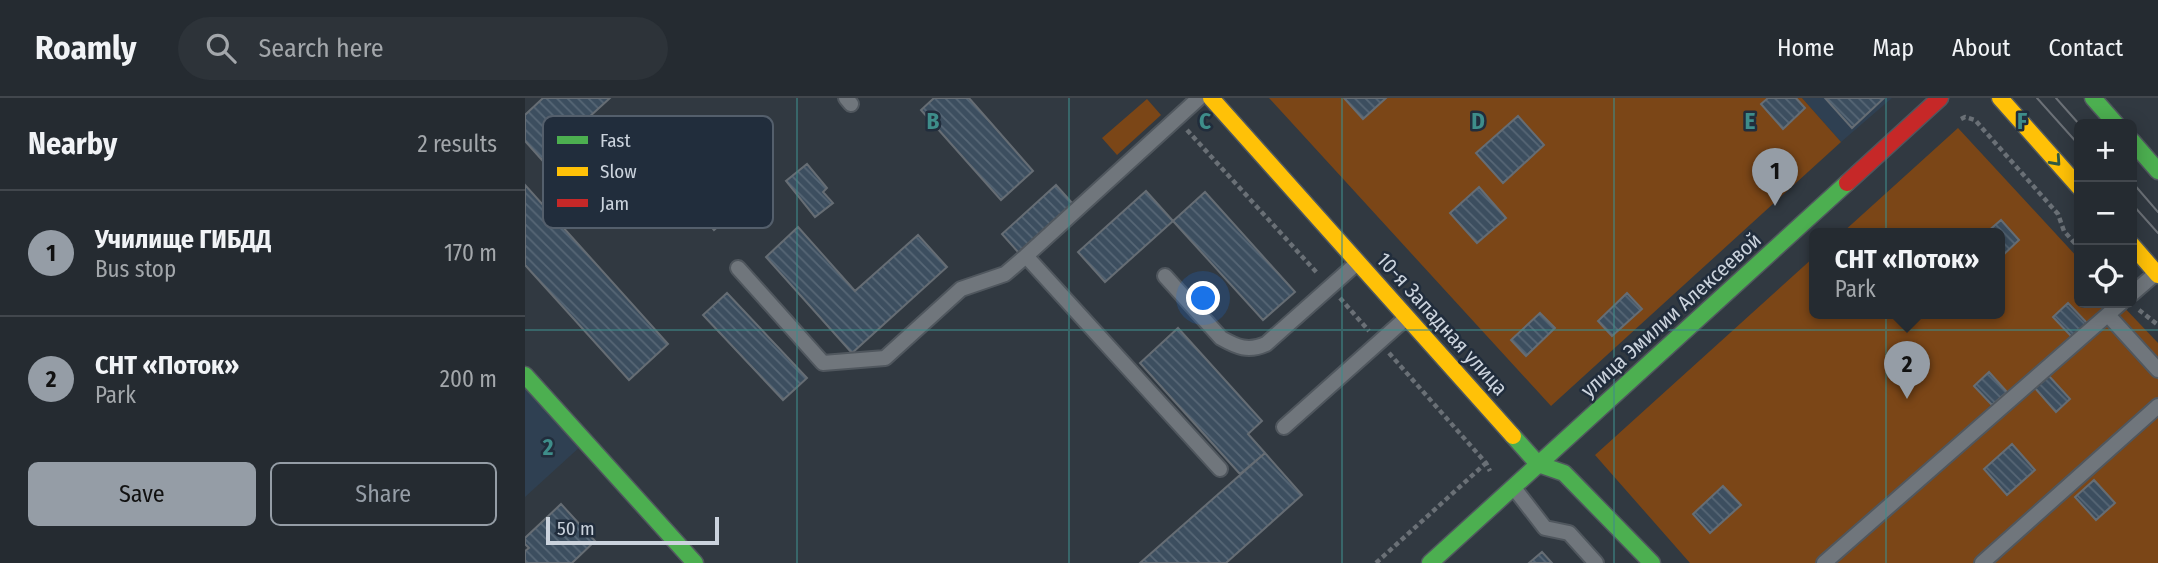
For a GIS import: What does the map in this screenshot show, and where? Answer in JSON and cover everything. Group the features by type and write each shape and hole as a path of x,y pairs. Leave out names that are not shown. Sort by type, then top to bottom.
{"street":[{"name":"10-я Западная улица","path":"1211,98 1538,464 1564,473 1652,563"},
{"name":"улица Эмилии Алексеевой","path":"1430,563 1940,98"},
{"path":"2000,98 2075,182"},
{"path":"2093,98 2112,119"},
{"path":"2137,147 2158,171"},
{"path":"2137,251 2157,274"},
{"path":"525,375 695,563"}],"lane":[{"path":"738,268 824,363 885,358 961,289 1005,274 1199,98"},
{"path":"1026,256 1220,469"},
{"path":"1165,276 1221,338 1232,344 1255,348 1266,344 1358,262"},
{"path":"2137,290 2157,274"},
{"path":"1824,563 2116,308"},
{"path":"2108,315 2158,370"},
{"path":"1284,427 1407,317"},
{"path":"1982,563 2158,406"},
{"path":"1513,486 1545,528 1569,533 1596,563"}],"path":[{"path":"1975,120 2058,214 2064,231 2076,245"},
{"path":"2137,308 2158,325"},
{"path":"1376,563 1496,454"}],"shaded area":[{"path":"1269,98 1802,98 1841,142 1551,406"},
{"path":"1802,98 1892,98 1841,142"},
{"path":"1147,99 1161,115 1117,155 1102,138"},
{"path":"1958,128 2074,254 2074,308 2125,308 2158,343 2158,563 1690,563 1595,455 1809,262 1809,319 2005,319 2005,228 1848,228"},
{"path":"525,381 582,445 525,497"}],"building":[{"path":"543,98 610,98 590,116 543,116 542,160 525,141 525,115"},
{"path":"934,98 969,98 1033,171 1001,200 921,110"},
{"path":"1344,98 1386,98 1363,119"},
{"path":"1768,98 1796,98 1805,108 1783,129 1761,104"},
{"path":"1825,98 1884,98 1852,128"},
{"path":"1518,116 1544,145 1503,183 1476,153"},
{"path":"807,164 827,188 823,192 833,203 815,217 786,181"},
{"path":"525,185 543,205 543,228 564,228 668,344 629,380 525,265"},
{"path":"1056,185 1073,204 1019,253 1002,234"},
{"path":"1479,187 1506,218 1477,243 1450,213"},
{"path":"1146,191 1173,221 1105,282 1078,252"},
{"path":"1205,192 1295,292 1263,320 1173,221"},
{"path":"2001,220 2019,240 2005,253 2005,228 1992,228"},
{"path":"798,227 855,291 918,235 947,267 852,353 766,257"},
{"path":"727,293 807,378 783,400 703,315"},
{"path":"1627,293 1642,309 1612,336 1598,321"},
{"path":"2068,303 2087,323 2072,337 2053,317"},
{"path":"1540,313 1555,328 1526,356 1511,340"},
{"path":"1178,328 1262,421 1248,434 1265,453 1240,474 1140,363"},
{"path":"1989,372 2007,392 1992,405 1974,386"},
{"path":"2049,376 2070,399 2056,412 2035,388"},
{"path":"2012,444 2035,470 2007,495 1984,469"},
{"path":"1265,453 1302,495 1226,563 1140,563"},
{"path":"2094,480 2115,503 2096,520 2075,497"},
{"path":"1723,486 1741,505 1710,533 1693,514"},
{"path":"561,504 595,541 572,563 525,563 525,551 529,548 525,544 525,538"},
{"path":"1542,552 1552,563 1529,563"}],"tram line":[{"path":"2037,98 2074,139"},
{"path":"2056,98 2075,119"},
{"path":"2137,188 2158,212"},
{"path":"2137,210 2158,233"}],"traffic: fast":[{"path":"2093,98 2112,119"},
{"path":"2137,147 2158,171"},
{"path":"1430,563 1847,183"},
{"path":"525,375 695,563"},
{"path":"1513,436 1538,464 1564,473 1652,563"}],"traffic: slow":[{"path":"1211,98 1513,436"},
{"path":"2000,98 2075,182"},
{"path":"2137,251 2158,275"}],"traffic: jam":[{"path":"1847,183 1940,98"}],"place":[{"name":"Училище ГИБДД","path":"1775,206"},
{"name":"СНТ «Поток»","path":"1907,399"}]}
